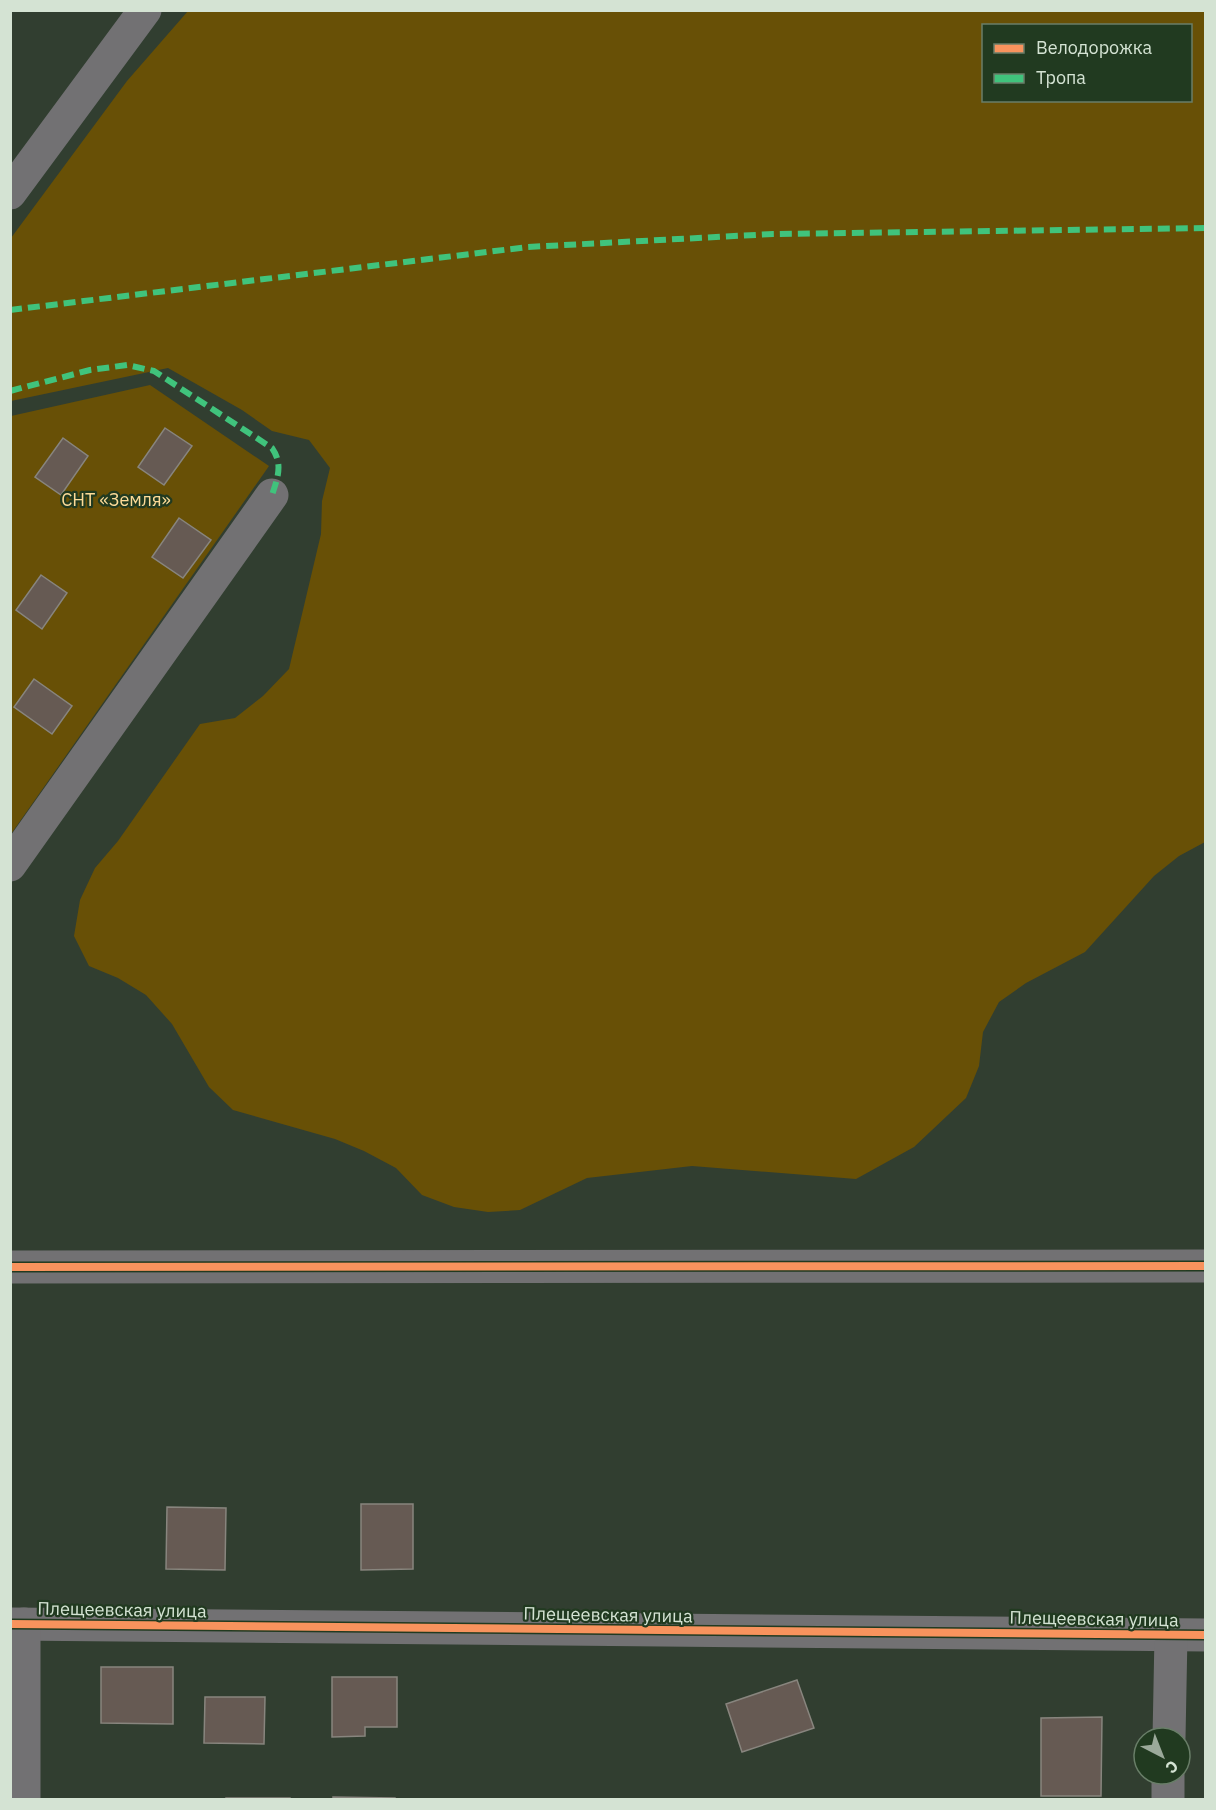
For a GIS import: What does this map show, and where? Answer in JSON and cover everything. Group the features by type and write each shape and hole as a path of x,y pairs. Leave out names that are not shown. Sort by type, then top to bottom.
{"street":[{"path":"10,193 145,10"},
{"path":"10,865 272,495"},
{"path":"10,1267 1206,1266"},
{"path":"17,1624 24,1800"},
{"name":"Плещеевская улица","path":"17,1624 1206,1635"},
{"path":"1169,1726 1171,1635"}],"green space":[{"path":"188,11 1205,11 1205,842 1179,856 1154,876 1085,952 1026,983 999,1002 983,1032 979,1066 966,1098 914,1147 856,1179 692,1166 587,1178 520,1210 488,1212 454,1207 422,1195 396,1168 335,1139 233,1110 209,1087 172,1024 146,995 118,978 89,966 74,936 80,900 95,868 118,841 200,724 235,718 263,696 289,669 321,534 322,501 330,468 309,440 272,431 242,410 168,368 11,401 11,238 127,81"},
{"name":"СНТ «Земля»","path":"150,385 269,466 11,834 11,416"}],"building":[{"path":"165,428 192,446 164,485 138,467"},
{"path":"63,438 88,456 61,495 35,477"},
{"path":"179,518 211,540 183,578 152,557"},
{"path":"41,575 67,593 42,629 16,610"},
{"path":"34,679 72,706 52,734 14,707"},
{"path":"361,1504 413,1504 413,1569 361,1570"},
{"path":"167,1507 226,1508 225,1570 166,1569"},
{"path":"101,1667 173,1667 173,1724 101,1723"},
{"path":"332,1677 397,1677 397,1727 365,1727 365,1736 332,1737"},
{"path":"797,1680 814,1728 742,1752 726,1704"},
{"path":"205,1697 265,1697 264,1744 204,1743"},
{"path":"1102,1717 1101,1796 1041,1796 1041,1718"},
{"path":"333,1797 395,1798 395,1800 333,1800"},
{"path":"226,1798 290,1798 290,1800 226,1800"}],"marked path":[{"path":"10,310 528,247 773,234 1206,228"},
{"path":"10,391 90,370 127,365 154,371 272,448 278,465 278,476 272,495"}],"cycle path":[{"path":"10,1267 1206,1266"},
{"path":"10,1624 1206,1635"}]}
